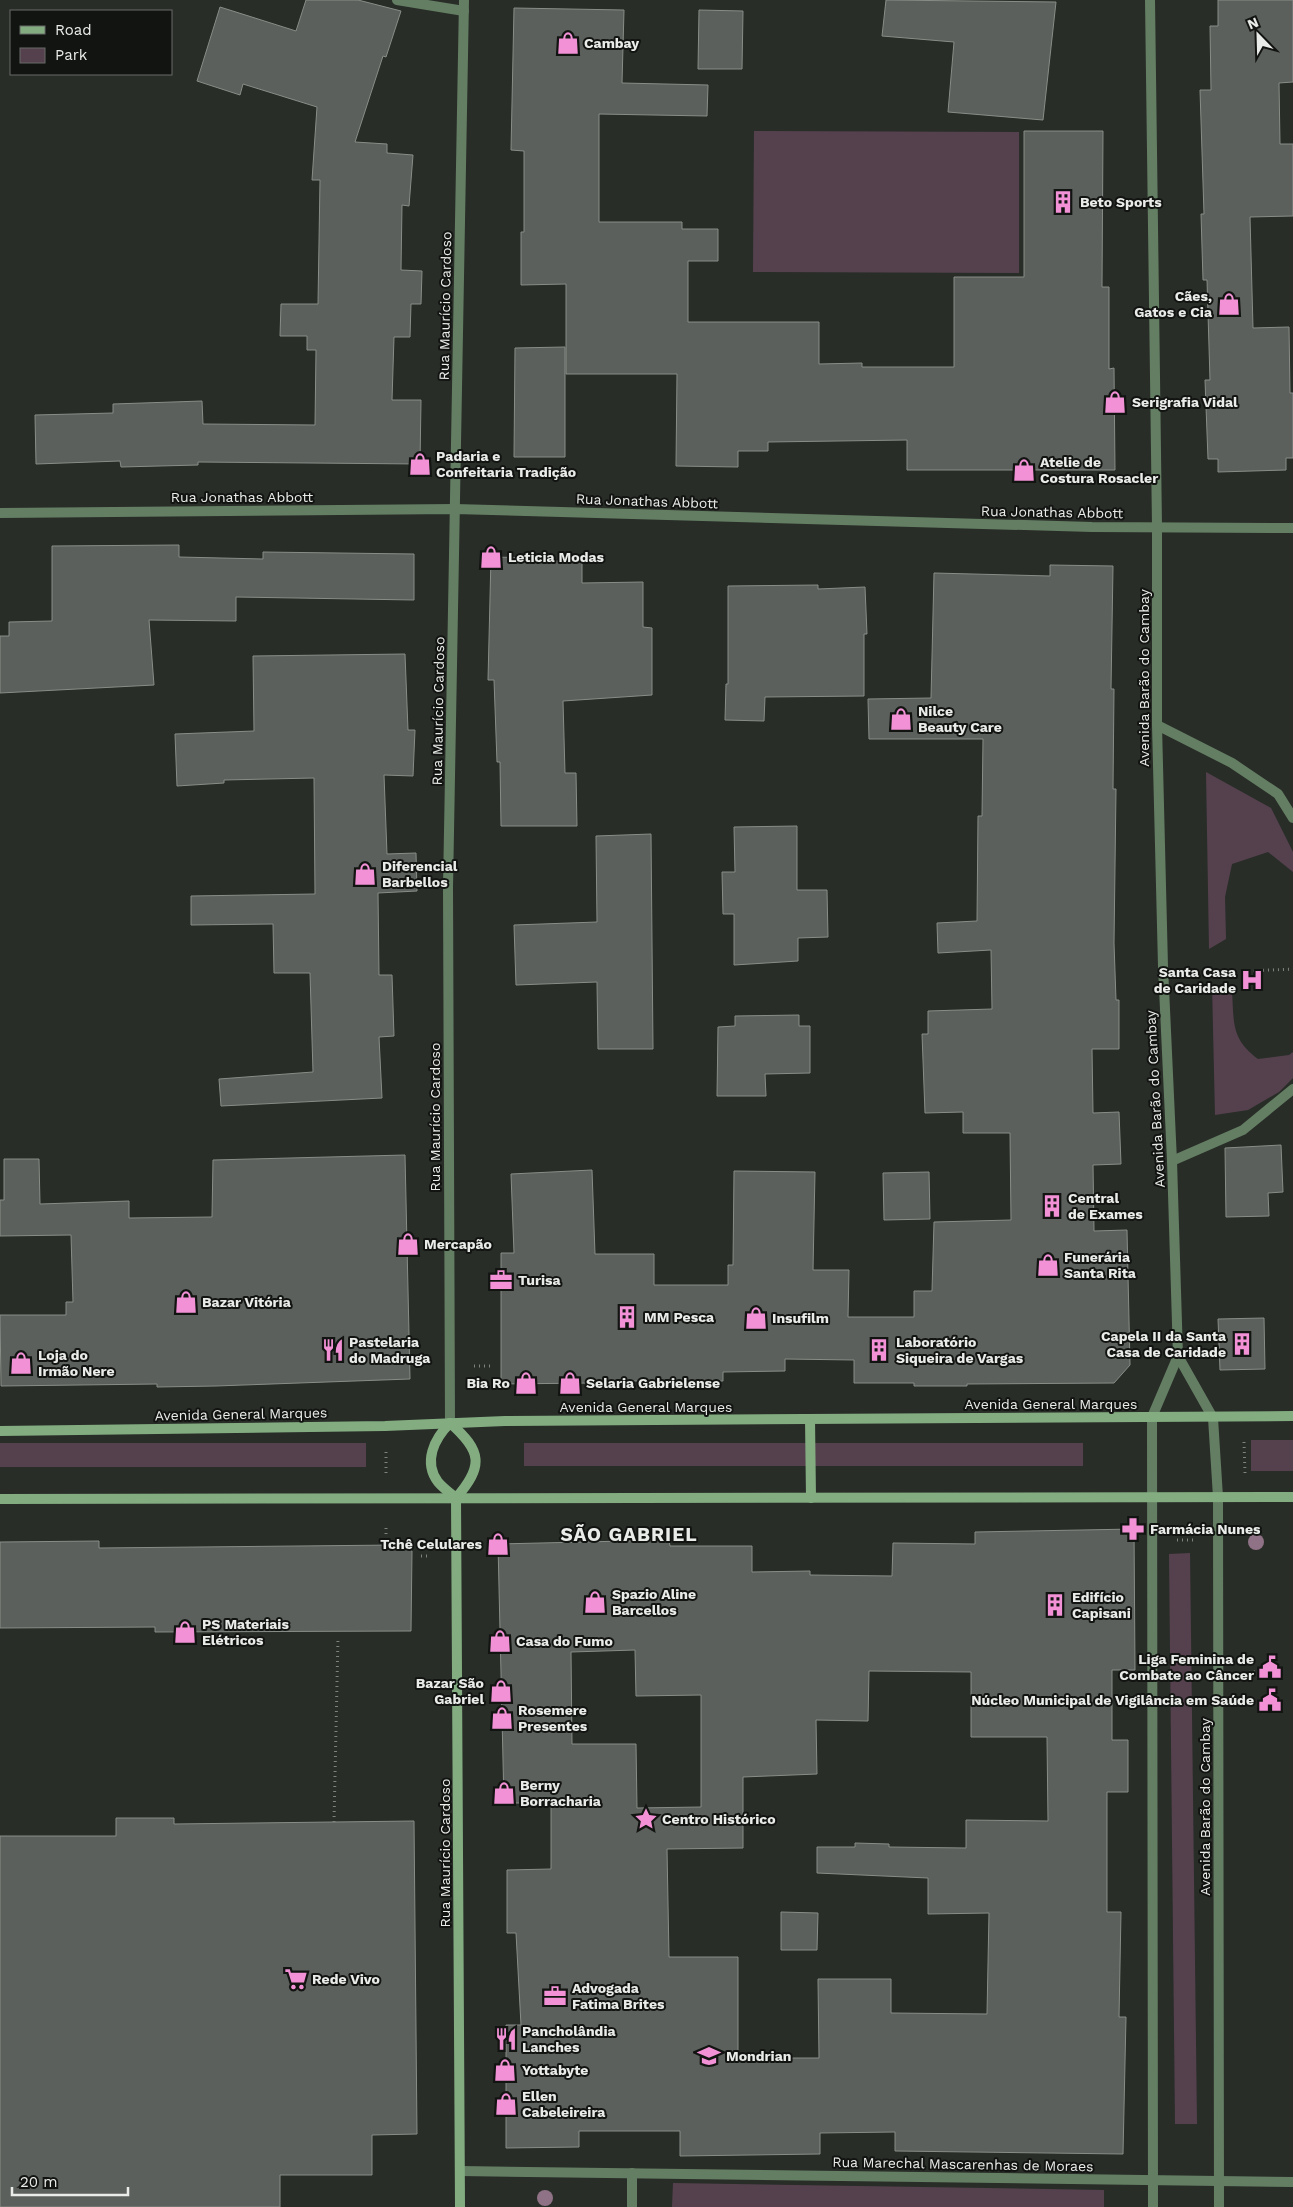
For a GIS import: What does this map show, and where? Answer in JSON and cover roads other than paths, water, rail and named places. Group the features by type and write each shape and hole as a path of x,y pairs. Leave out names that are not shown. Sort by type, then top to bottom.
{"main road":[{"name":"Avenida General Marques","path":"0,1431 386,1426 505,1421 1293,1416"},
{"path":"810,1420 811,1498"},
{"path":"450,1423 466,1437 474,1450 475,1468 469,1483 456,1498 438,1482 430,1465 432,1448 441,1432 450,1423"},
{"path":"0,1499 1293,1497"},
{"name":"Rua Maurício Cardoso","path":"456,1498 460,2207"}],"street":[{"path":"397,0 464,11"},
{"name":"Rua Maurício Cardoso","path":"450,1423 448,887 464,0"},
{"name":"Avenida Barão do Cambay","path":"1150,0 1157,527 1157,725 1163,966 1178,1356 1152,1417 1153,2207"},
{"name":"Rua Jonathas Abbott","path":"0,513 455,509 1072,527 1293,528"},
{"path":"1157,725 1232,763 1278,794 1293,818"},
{"path":"1172,1161 1243,1130 1289,1095 1293,1089"},
{"name":"Avenida Barão do Cambay","path":"1178,1356 1213,1418 1218,1497 1219,2207"},
{"name":"Rua Marechal Mascarenhas de Moraes","path":"460,2170 1293,2182"},
{"path":"632,2173 632,2207"}],"place":[{"name":"Cambay","path":"568,43"},
{"name":"Beto Sports","path":"1063,202"},
{"name":"Cães, Gatos e Cia","path":"1229,304"},
{"name":"Serigrafia Vidal","path":"1115,402"},
{"name":"Padaria e Confeitaria Tradição","path":"420,464"},
{"name":"Atelie de Costura Rosacler","path":"1024,470"},
{"name":"Leticia Modas","path":"491,557"},
{"name":"Nilce Beauty Care","path":"901,719"},
{"name":"Diferencial Barbellos","path":"365,874"},
{"name":"Santa Casa de Caridade","path":"1252,980"},
{"name":"Central de Exames","path":"1052,1206"},
{"name":"Mercapão","path":"408,1244"},
{"name":"Funerária Santa Rita","path":"1048,1265"},
{"name":"Turisa","path":"501,1280"},
{"name":"Bazar Vitória","path":"186,1302"},
{"name":"MM Pesca","path":"627,1317"},
{"name":"Insufilm","path":"756,1318"},
{"name":"Capela II da Santa Casa de Caridade","path":"1242,1344"},
{"name":"Pastelaria do Madruga","path":"333,1350"},
{"name":"Laboratório Siqueira de Vargas","path":"879,1350"},
{"name":"Loja do Irmão Nere","path":"21,1363"},
{"name":"Bia Ro","path":"526,1383"},
{"name":"Selaria Gabrielense","path":"570,1383"},
{"name":"Farmácia Nunes","path":"1133,1529"},
{"name":"Tchê Celulares","path":"498,1544"},
{"name":"Spazio Aline Barcellos","path":"595,1602"},
{"name":"Edifício Capisani","path":"1055,1605"},
{"name":"PS Materiais Elétricos","path":"185,1632"},
{"name":"Casa do Fumo","path":"500,1641"},
{"name":"Liga Feminina de Combate ao Câncer","path":"1270,1667"},
{"name":"Bazar São Gabriel","path":"501,1691"},
{"name":"Núcleo Municipal de Vigilância em Saúde","path":"1270,1700"},
{"name":"Rosemere Presentes","path":"502,1718"},
{"name":"Berny Borracharia","path":"504,1793"},
{"name":"Centro Histórico","path":"646,1819"},
{"name":"Rede Vivo","path":"296,1979"},
{"name":"Advogada Fatima Brites","path":"555,1996"},
{"name":"Pancholândia Lanches","path":"506,2039"},
{"name":"Mondrian","path":"709,2056"},
{"name":"Yottabyte","path":"505,2070"},
{"name":"Ellen Cabeleireira","path":"506,2104"}],"district":[{"name":"SÃO GABRIEL","path":"629,1534"}]}
